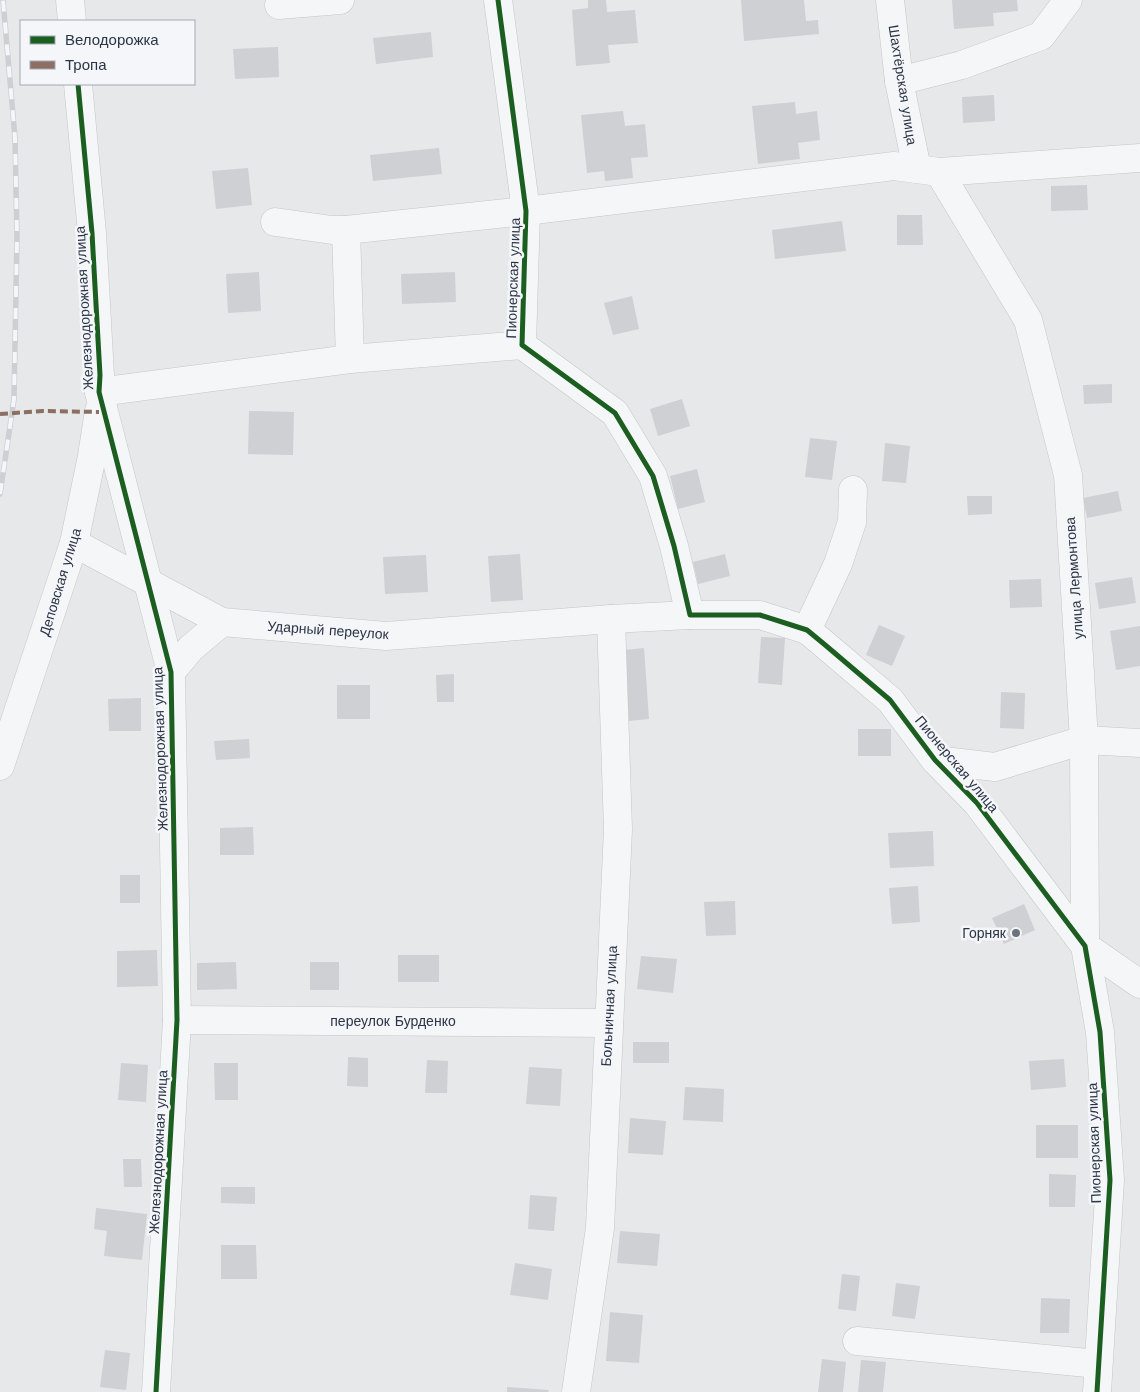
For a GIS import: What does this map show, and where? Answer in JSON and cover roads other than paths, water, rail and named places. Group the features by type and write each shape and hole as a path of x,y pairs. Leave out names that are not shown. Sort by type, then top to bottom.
{"street":[{"path":"70,0 72,20"},
{"path":"279,5 340,0"},
{"name":"Пионерская улица","path":"498,0 526,211 522,345 615,413 652,476 674,546 690,615 760,615 807,630 890,700 935,760 977,802 1085,946 1100,1032 1110,1180 1097,1392"},
{"name":"Шахтёрская улица","path":"890,0 900,81 928,171"},
{"path":"900,81 962,65 1040,36 1068,0"},
{"name":"Железнодорожная улица","path":"78,85 92,233 100,375 99,392 172,672 177,1020 156,1392"},
{"path":"275,222 332,230 346,230 526,211 894,166 928,171 1140,158"},
{"name":"улица Лермонтова","path":"928,171 1028,320 1068,475 1084,740 1085,946"},
{"path":"346,230 350,359"},
{"path":"99,392 350,359 522,345"},
{"name":"Деповская улица","path":"0,766 74,543 92,456 99,412 99,392"},
{"path":"807,630 841,555 852,522 853,490"},
{"name":"Ударный переулок","path":"74,543 222,622 386,636 690,615"},
{"name":"Больничная улица","path":"576,1392 600,1228 618,829 611,619"},
{"path":"172,672 191,648 222,622"},
{"path":"935,760 995,767 1084,740 1140,743"},
{"path":"1085,946 1140,984"},
{"name":"переулок Бурденко","path":"177,1020 609,1023"},
{"path":"857,1341 1098,1364"}],"railway":[{"path":"0,494 14,399 17,237 15,138 3,0"}],"place":[{"name":"Горняк","path":"1016,933"}]}
